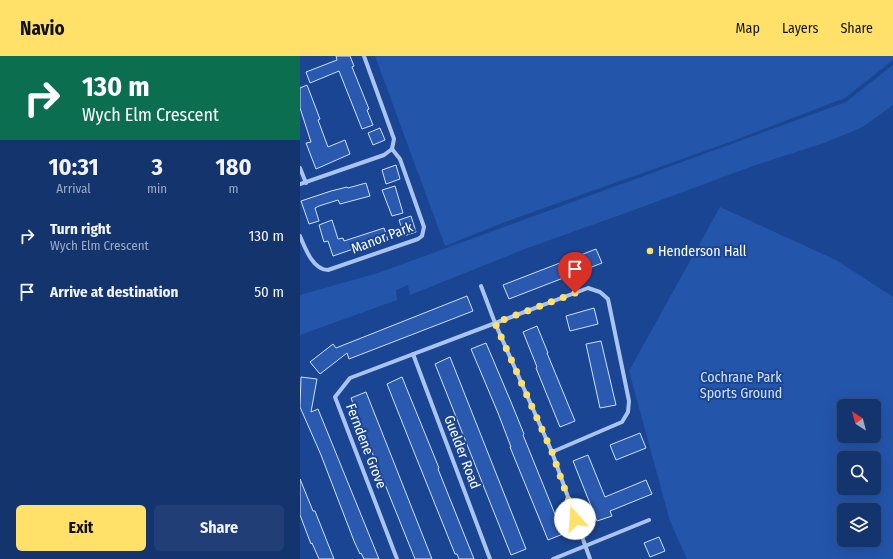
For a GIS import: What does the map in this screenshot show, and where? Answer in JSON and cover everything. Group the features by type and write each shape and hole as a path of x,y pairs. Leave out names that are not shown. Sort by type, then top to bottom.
{"street":[{"name":"Manor Park","path":"300,236 312,259 319,268 328,270 418,239 422,236 424,228 400,159 392,149 394,139 364,56"},
{"path":"300,184 384,155 392,149"},
{"path":"300,168 306,183"},
{"path":"481,286 495,323 552,452 590,559"},
{"name":"Ferndene Grove","path":"397,559 335,397 350,378 588,288 600,292 608,299 629,400 628,412 622,422 552,452"},
{"name":"Guelder Road","path":"412,354 490,559"},
{"path":"553,559 649,520"}],"green space":[{"path":"375,56 893,56 893,60 845,98 727,143 516,218 445,246"},
{"path":"893,65 893,105 863,127 824,143 753,166 525,249 410,295 408,285 396,290 397,300 300,335 300,295 378,273 846,102"},
{"name":"Cochrane Park Sports Ground","path":"720,207 836,260 893,297 893,559 687,559 670,521 629,371"}],"building":[{"path":"336,56 350,56 354,66 352,67 369,109 367,110 373,125 362,129 339,71 310,83 306,72 337,60"},
{"path":"307,85 320,119 318,120 328,147 345,140 350,154 316,169 306,143 311,142 300,108 300,88"},
{"path":"380,128 385,140 373,145 368,133"},
{"path":"396,165 400,179 386,184 382,170"},
{"path":"366,183 370,196 340,204 338,200 319,206 315,208 319,221 309,224 301,201 331,191"},
{"path":"395,186 403,213 392,216 382,190"},
{"path":"411,216 416,232 404,236 399,220"},
{"path":"332,220 338,239 343,238 344,241 384,228 388,240 359,247 333,256 328,241 324,242 319,225"},
{"path":"596,249 602,263 509,299 503,285"},
{"path":"467,296 473,311 349,359 347,353 320,374 310,362 333,344 336,348"},
{"path":"594,308 598,324 570,331 566,316"},
{"path":"537,326 575,421 560,427 523,332"},
{"path":"601,341 616,405 600,408 586,344"},
{"path":"486,343 524,434 523,435 563,534 548,540 471,349"},
{"path":"450,357 526,549 511,555 435,364"},
{"path":"301,377 317,379 311,412 318,409 379,559 364,559 354,541 321,455 300,407"},
{"path":"402,377 474,559 459,559 457,554 455,554 387,384"},
{"path":"366,392 432,559 415,559 363,430 351,398"},
{"path":"640,433 646,448 616,460 610,445"},
{"path":"588,455 605,497 646,480 652,494 610,511 612,516 597,521 573,461"},
{"path":"300,479 313,511 315,511 334,559 319,559 312,543 311,544 300,515"},
{"path":"659,537 665,551 650,557 644,543"}],"place":[{"name":"Henderson Hall","path":"650,251"}],"route":[{"path":"575,293 495,323 552,452 575,519"}]}
